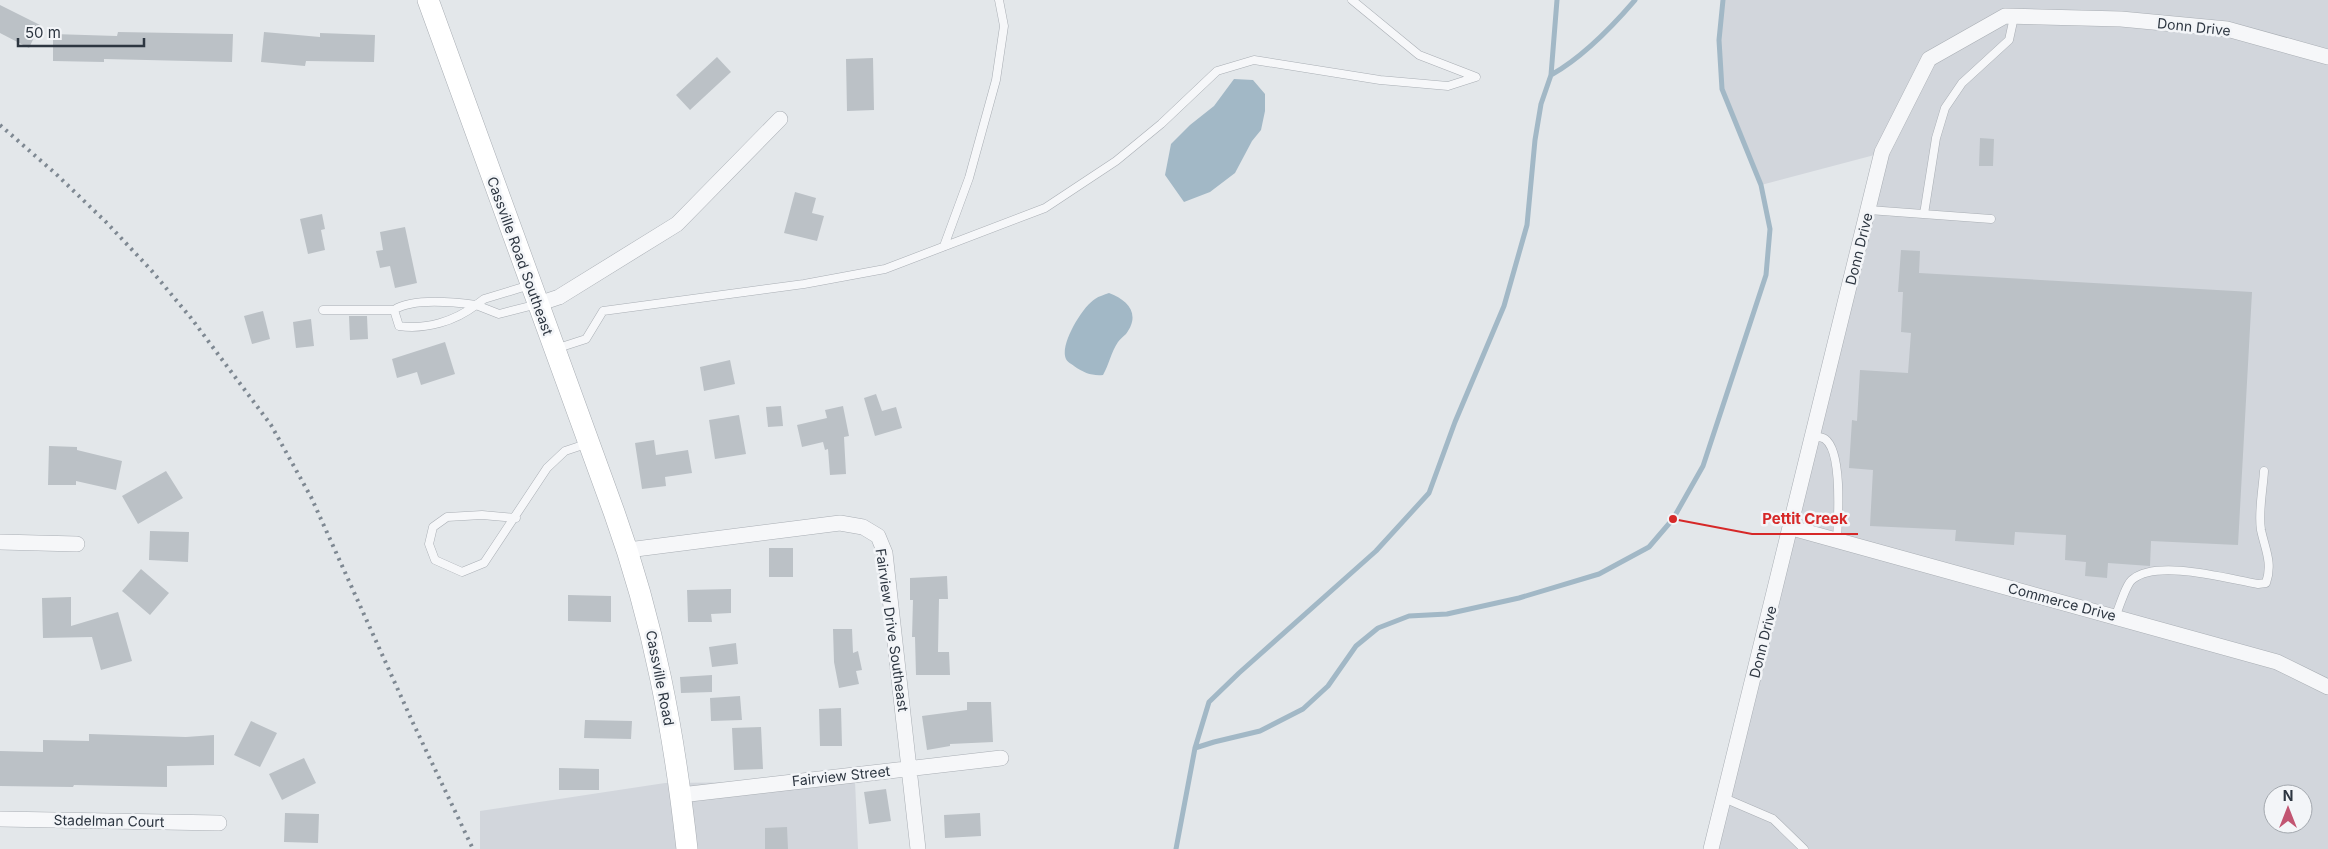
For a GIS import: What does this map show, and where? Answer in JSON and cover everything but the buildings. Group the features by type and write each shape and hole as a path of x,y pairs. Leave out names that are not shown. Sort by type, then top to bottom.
{"main road":[{"name":"Cassville Road Southeast","path":"428,0 614,512"},
{"name":"Cassville Road","path":"614,512 628,550 656,650 681,795 687,849"}],"street":[{"name":"Donn Drive","path":"1711,849 1792,528 1882,152 1929,59 2005,16 2121,19 2227,29 2328,57"},
{"path":"534,295 558,297 677,224 780,119"},
{"name":"Fairview Drive Southeast","path":"628,550 840,523 863,526 878,536 885,553 894,620 918,849"},
{"name":"Commerce Drive","path":"1792,528 2277,662 2328,687"},
{"path":"0,542 77,544"},
{"name":"Fairview Street","path":"681,795 1001,758"},
{"name":"Stadelman Court","path":"0,819 219,823"}],"lane":[{"path":"944,246 970,178 996,80 1004,26 999,0"},
{"path":"554,349 586,339 603,311 804,284 885,269 1045,208 1116,161 1161,124 1218,71 1254,60 1380,80 1448,86 1476,77 1419,55 1352,0"},
{"path":"1924,214 1936,138 1945,108 1962,83 2009,40 2014,17"},
{"path":"1868,210 1991,218"},
{"path":"323,310 394,310 403,304 456,302 476,305 499,314 534,295"},
{"path":"394,310 399,326 417,328 463,315 484,299 534,295"},
{"path":"1814,436 1824,439 1830,446 1835,460 1838,514 1837,540"},
{"path":"516,518 482,515 447,517 433,526 429,544 435,560 462,572 484,563 516,518 547,468 565,451 588,443"},
{"path":"2115,617 2131,580 2144,572 2171,570 2258,584 2266,583 2269,575 2269,554 2261,529 2264,471"},
{"path":"1724,798 1773,819 1804,849"}],"shaded area":[{"path":"1723,0 2328,0 2328,849 1711,849 1882,153 1761,185 1722,89 1719,40"},
{"path":"855,781 858,849 480,849 480,811 665,783"}],"water":[{"path":"1234,79 1253,80 1265,94 1265,111 1261,130 1252,141 1235,173 1210,192 1184,202 1165,175 1171,144 1190,125 1214,106"},
{"path":"1109,293 1127,304 1132,314 1132,320 1126,334 1116,346 1103,375 1092,374 1081,370 1067,361 1066,345 1073,326 1084,309 1097,298"}],"waterway":[{"path":"1176,849 1195,748 1209,702 1376,551 1429,493 1455,422 1504,306 1527,225 1535,140 1541,104 1551,75 1557,0"},
{"path":"1551,75 1574,60 1596,41 1635,0"},
{"path":"1195,748 1260,731 1303,709 1328,686 1356,646 1378,628 1409,616 1447,614 1519,598 1599,574 1649,547 1673,519 1703,466 1766,275 1770,229 1761,185 1722,89 1719,40 1723,0"}],"railway":[{"path":"0,125 56,174 107,223 151,270 191,318 271,425 311,497 413,723 473,849"}],"place":[{"name":"Pettit Creek","path":"1673,519"}]}
